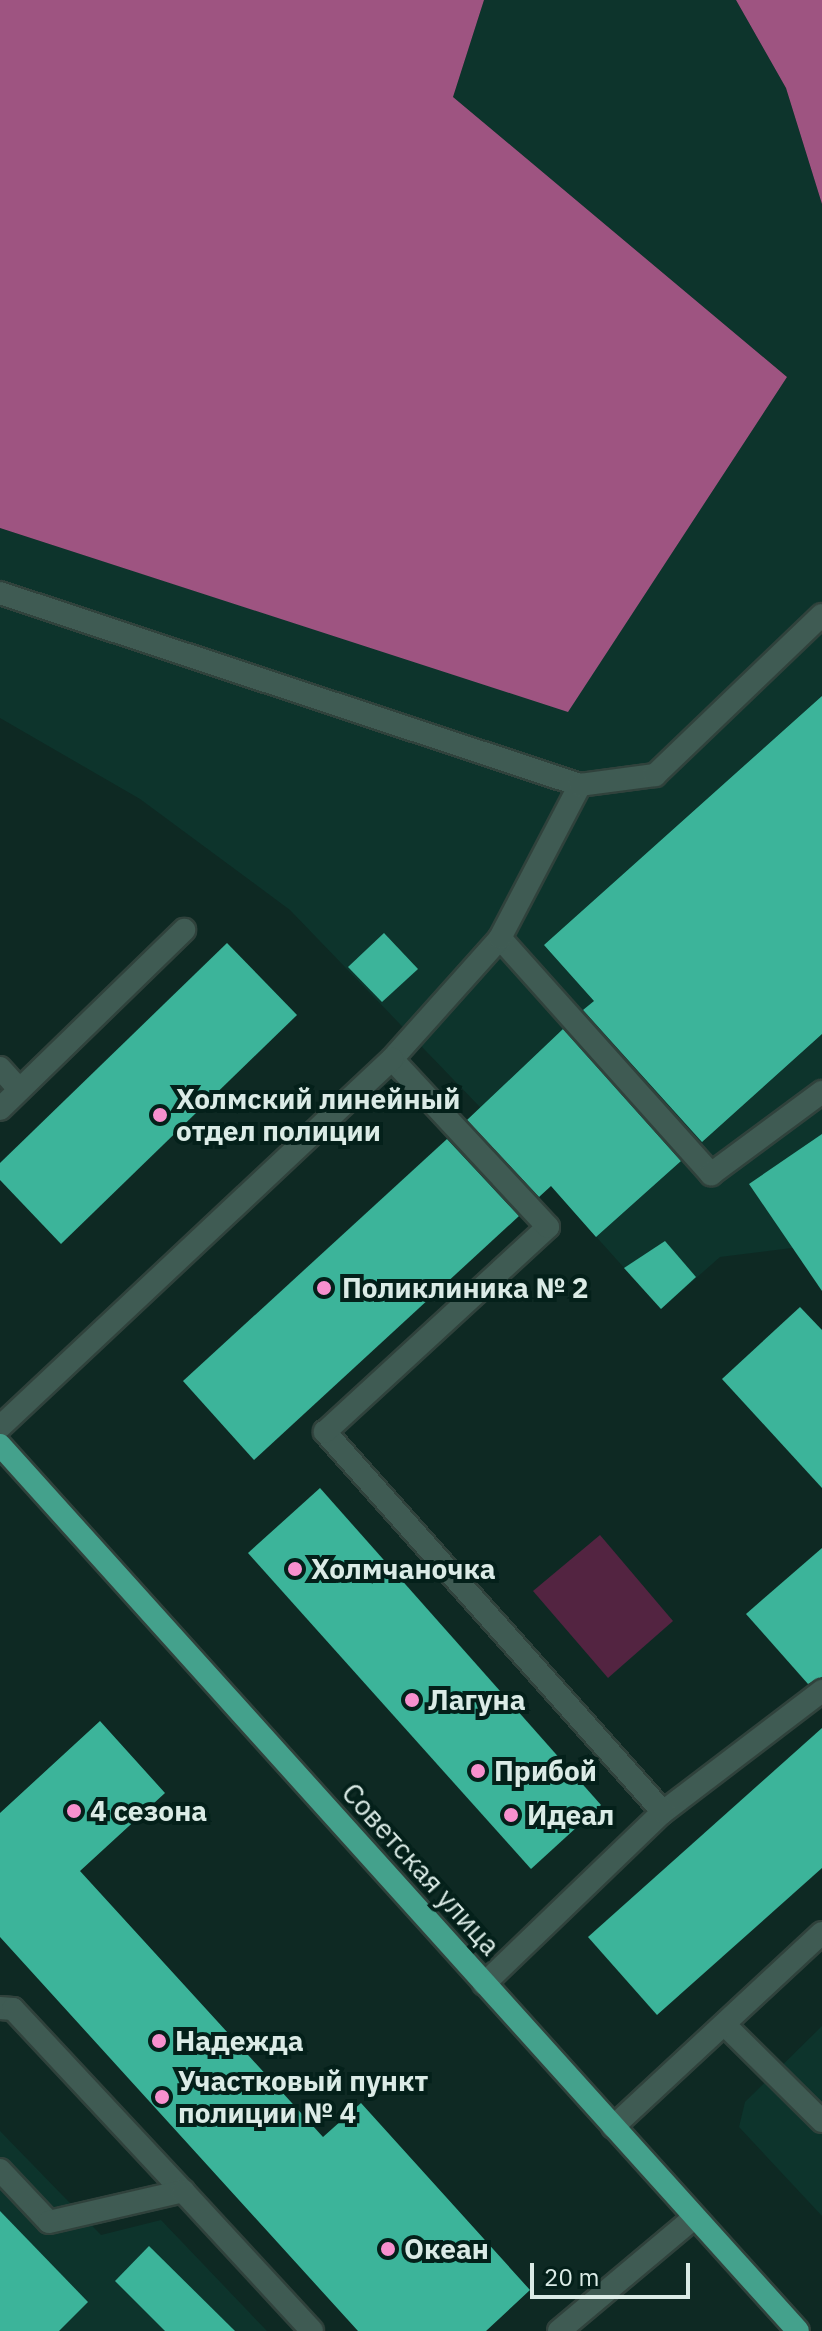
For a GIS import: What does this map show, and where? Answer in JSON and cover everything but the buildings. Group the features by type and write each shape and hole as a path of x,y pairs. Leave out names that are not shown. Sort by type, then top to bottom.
{"main road":[{"name":"Советская улица","path":"0,1445 798,2331"}],"street":[{"path":"0,593 580,785 655,775 822,615"},
{"path":"0,1427 392,1059 500,938 580,785"},
{"path":"0,1109 17,1087 184,930"},
{"path":"500,938 711,1174 822,1092"},
{"path":"392,1059 548,1227 325,1432 663,1812"},
{"path":"0,1068 17,1087"},
{"path":"484,1984 663,1812 822,1691"},
{"path":"613,2127 726,2026 822,1933"},
{"path":"0,2008 13,2009 312,2331"},
{"path":"726,2026 822,2121"},
{"path":"0,2170 49,2222 183,2191"},
{"path":"559,2331 695,2217"}],"shaded area":[{"path":"0,0 484,0 453,97 787,377 568,712 0,528"},
{"path":"484,0 736,0 786,88 822,204 822,1266 792,1248 720,1257 661,1309 478,1105 290,910 140,799 0,718 0,528 568,711 787,377 453,97"},
{"path":"736,0 822,0 822,204 786,88"},
{"path":"600,1535 673,1621 608,1678 533,1591"},
{"path":"822,2026 822,2216 739,2127 745,2102"},
{"path":"0,2131 101,2235 161,2220 267,2331 0,2331"}],"place":[{"name":"Холмский линейный отдел полиции","path":"160,1115"},
{"name":"Поликлиника № 2","path":"324,1288"},
{"name":"Холмчаночка","path":"295,1569"},
{"name":"Лагуна","path":"412,1700"},
{"name":"Прибой","path":"478,1771"},
{"name":"4 сезона","path":"74,1811"},
{"name":"Идеал","path":"511,1815"},
{"name":"Надежда","path":"159,2041"},
{"name":"Участковый пункт полиции № 4","path":"162,2097"},
{"name":"Океан","path":"388,2249"}]}
